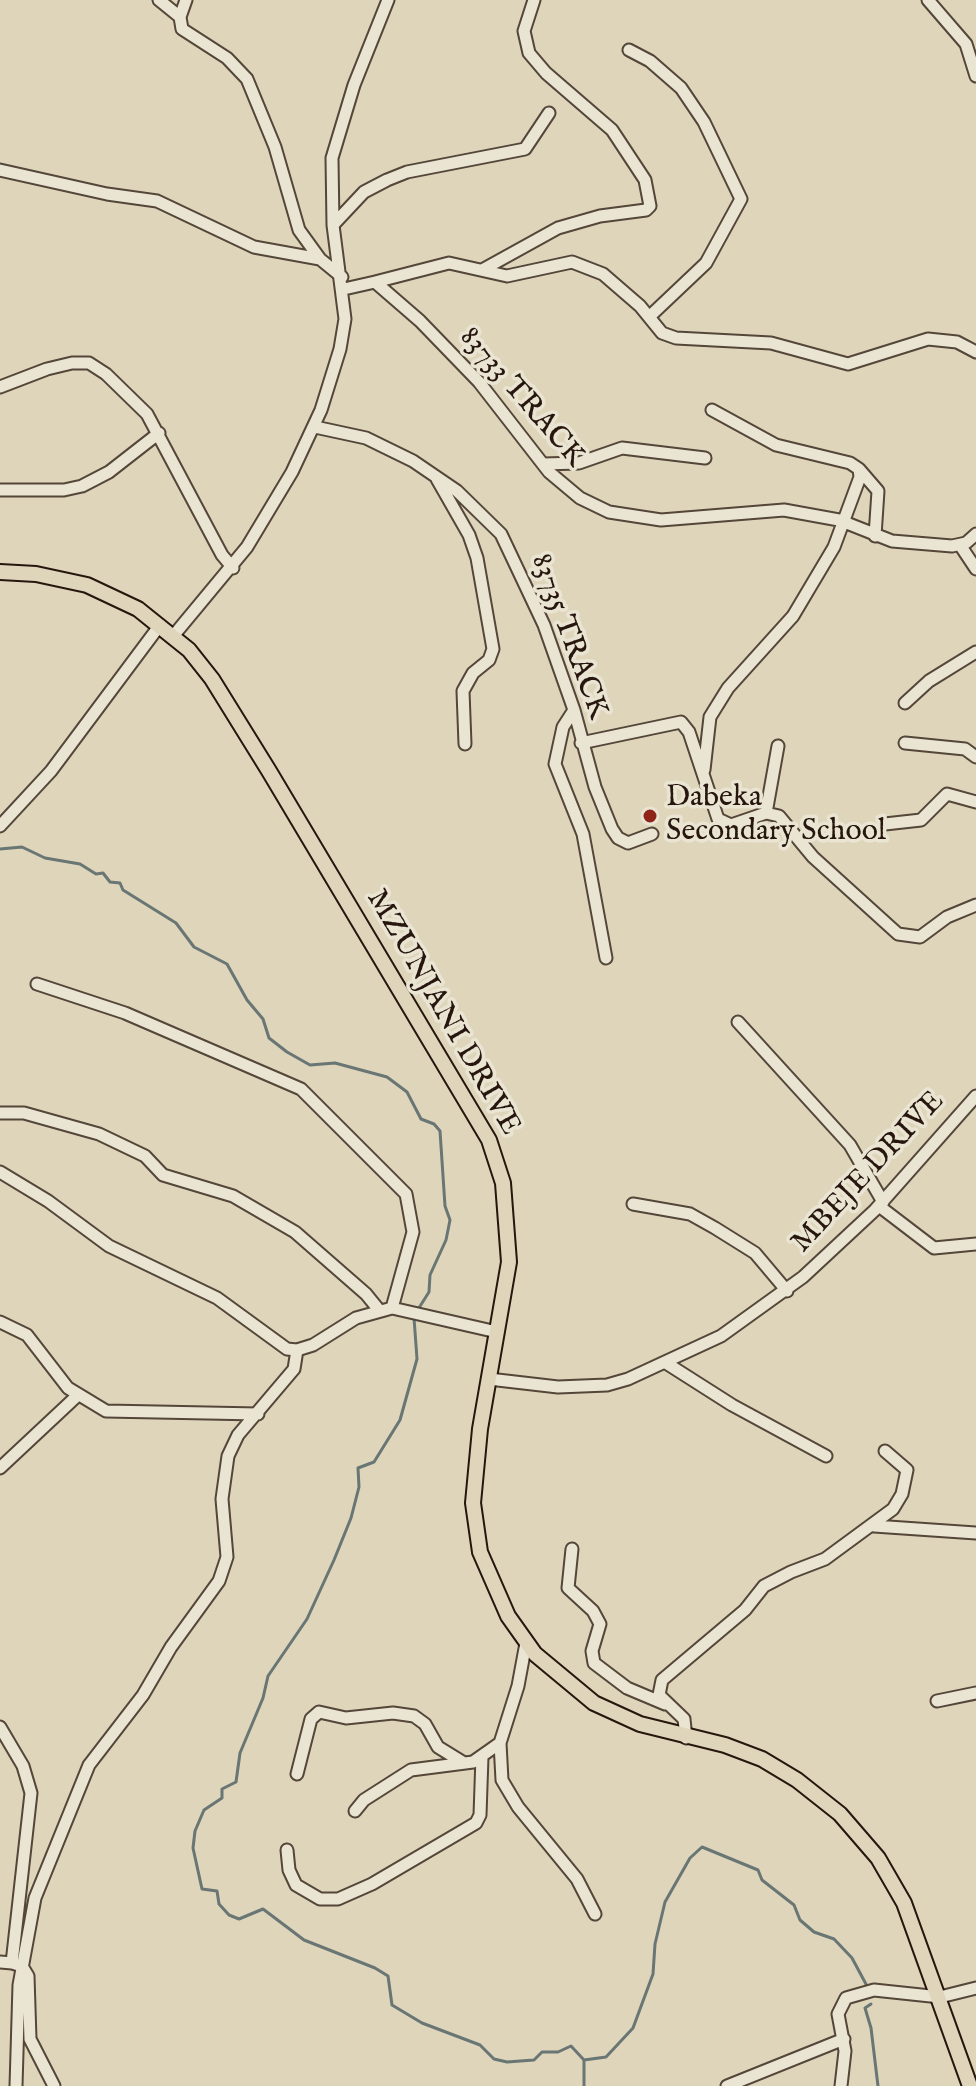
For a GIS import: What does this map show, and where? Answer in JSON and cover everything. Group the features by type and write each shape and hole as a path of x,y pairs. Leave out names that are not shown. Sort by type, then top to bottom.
{"main road":[{"name":"MZUNJANI DRIVE","path":"0,572 36,574 87,585 138,609 174,635 212,679 489,1140 503,1183 509,1237 506,1286 475,1460 475,1529 495,1594 526,1643 553,1672 594,1703 640,1724 686,1738 725,1745 762,1759 797,1780 840,1814 890,1878 940,1997 970,2086"}],"street":[{"path":"159,0 180,17 185,33 227,58 254,90 275,147 292,216 304,239 343,283 375,282 449,263 507,276 579,263 612,280 662,333 676,338 771,343 848,364 928,339 957,342 976,352"},
{"path":"180,17 186,0"},
{"path":"174,635 233,568 315,427 343,336 343,283 333,225 331,174 335,141 388,0"},
{"path":"482,270 558,228 600,216 646,210 650,206 645,180 612,130 546,73 529,53 524,31 534,0"},
{"path":"928,0 966,44 976,76"},
{"path":"629,50 650,61 681,88 704,122 741,199 706,263 649,317"},
{"path":"333,225 364,192 407,172 525,149 549,113"},
{"path":"0,170 94,192 157,201 254,247 320,259"},
{"name":"83733 TRACK","path":"375,282 420,321 479,382 543,464 580,498 627,517 661,520 784,510 844,522 892,541 960,545"},
{"path":"0,387 47,369 89,363 131,394 159,433 222,555 233,568"},
{"path":"712,410 776,445 843,460 859,469 878,491 875,536"},
{"name":"83735 TRACK","path":"315,427 379,443 434,474 477,508 512,551 544,625 574,710 595,787 618,838 628,843 652,834"},
{"path":"0,490 64,490 82,486 109,472 159,433"},
{"path":"543,464 579,463 622,448 705,458"},
{"path":"704,782 704,746 710,717 728,688 793,616 834,547 860,484 859,469"},
{"path":"434,474 469,535 477,558 493,649 489,660 473,673 463,691 465,744"},
{"path":"976,534 960,545 976,569"},
{"path":"0,826 51,771 160,625"},
{"path":"905,703 929,681 976,652"},
{"path":"574,710 563,727 555,764 583,834 606,958"},
{"path":"581,743 681,722 689,732 714,812 723,824 740,825 766,813 779,816 813,857 892,931 905,938 920,937 947,917 976,905"},
{"path":"905,743 957,747 976,757"},
{"path":"766,813 778,746"},
{"path":"885,824 921,820 947,794 976,802"},
{"path":"37,984 125,1013 301,1089 406,1194 413,1232 398,1308"},
{"path":"738,1022 850,1145 881,1204 934,1248 976,1244"},
{"name":"MBEJE DRIVE","path":"489,1379 586,1387 628,1379 721,1336 787,1291 881,1204 976,1096"},
{"path":"0,1113 24,1113 99,1134 145,1156 163,1175 233,1196 295,1232 366,1294 379,1310"},
{"path":"0,1172 48,1201 109,1246 217,1298 279,1346 297,1350 379,1310 398,1308 497,1332"},
{"path":"633,1204 690,1214 715,1228 755,1253 787,1291"},
{"path":"0,1322 27,1335 68,1388 106,1411 123,1414 258,1414"},
{"path":"11,1964 89,1765 143,1695 171,1647 219,1581 227,1557 222,1499 228,1456 238,1435 294,1369 297,1350"},
{"path":"666,1363 732,1405 826,1456"},
{"path":"0,1468 78,1395"},
{"path":"665,1705 659,1689 665,1676 745,1610 764,1586 825,1559 874,1526 899,1501 907,1475 904,1464 885,1451"},
{"path":"874,1526 976,1533"},
{"path":"572,1549 568,1588 593,1611 600,1624 592,1651 594,1663 627,1688 665,1705 684,1719 686,1738"},
{"path":"526,1643 518,1686 500,1743 505,1788 567,1864 595,1914"},
{"path":"937,1701 976,1693"},
{"path":"297,1774 311,1719 319,1712 346,1718 393,1713 414,1716 425,1724 438,1747 464,1763"},
{"path":"0,1727 23,1766 31,1793 16,1899 11,1964 16,2086"},
{"path":"355,1811 364,1800 411,1770 464,1763 482,1757 500,1743"},
{"path":"287,1850 289,1870 296,1885 320,1899 338,1899 372,1884 479,1820 482,1757"},
{"path":"11,1964 30,1980 30,2039 54,2086"},
{"path":"841,2086 844,2039 838,2014 841,2003 849,1996 886,1990 940,1997 976,1988"},
{"path":"727,2086 844,2039"}],"waterway":[{"path":"0,849 22,847 45,858 80,864 96,874 103,873 110,882 120,883 123,890 176,923 194,947 227,964 247,1000 263,1019 269,1038 287,1052 310,1065 335,1063 387,1077 407,1092 421,1119 434,1124 440,1131 445,1206 450,1220 446,1240 430,1275 429,1292 417,1311"},
{"path":"414,1318 417,1359 400,1420 374,1462 358,1468 359,1487 351,1518 307,1619 268,1676 263,1698 240,1753 236,1782 222,1789 222,1798 204,1810 195,1831 193,1848 202,1889 217,1891 219,1904 229,1915 239,1919 263,1909 304,1940 375,1968 388,1976 392,2005 422,2023 480,2045 494,2059 507,2062 534,2060 542,2052 558,2052 571,2046 584,2060 606,2057 633,2028 653,1974 655,1944 665,1902 690,1858 702,1847 758,1870 762,1880 794,1905 800,1920 814,1932 834,1939 852,1958 867,1986"},
{"path":"871,2004 865,2008 871,2028 878,2086"},
{"path":"584,2060 584,2086"}],"place":[{"name":"Dabeka Secondary School","path":"650,816"}]}
